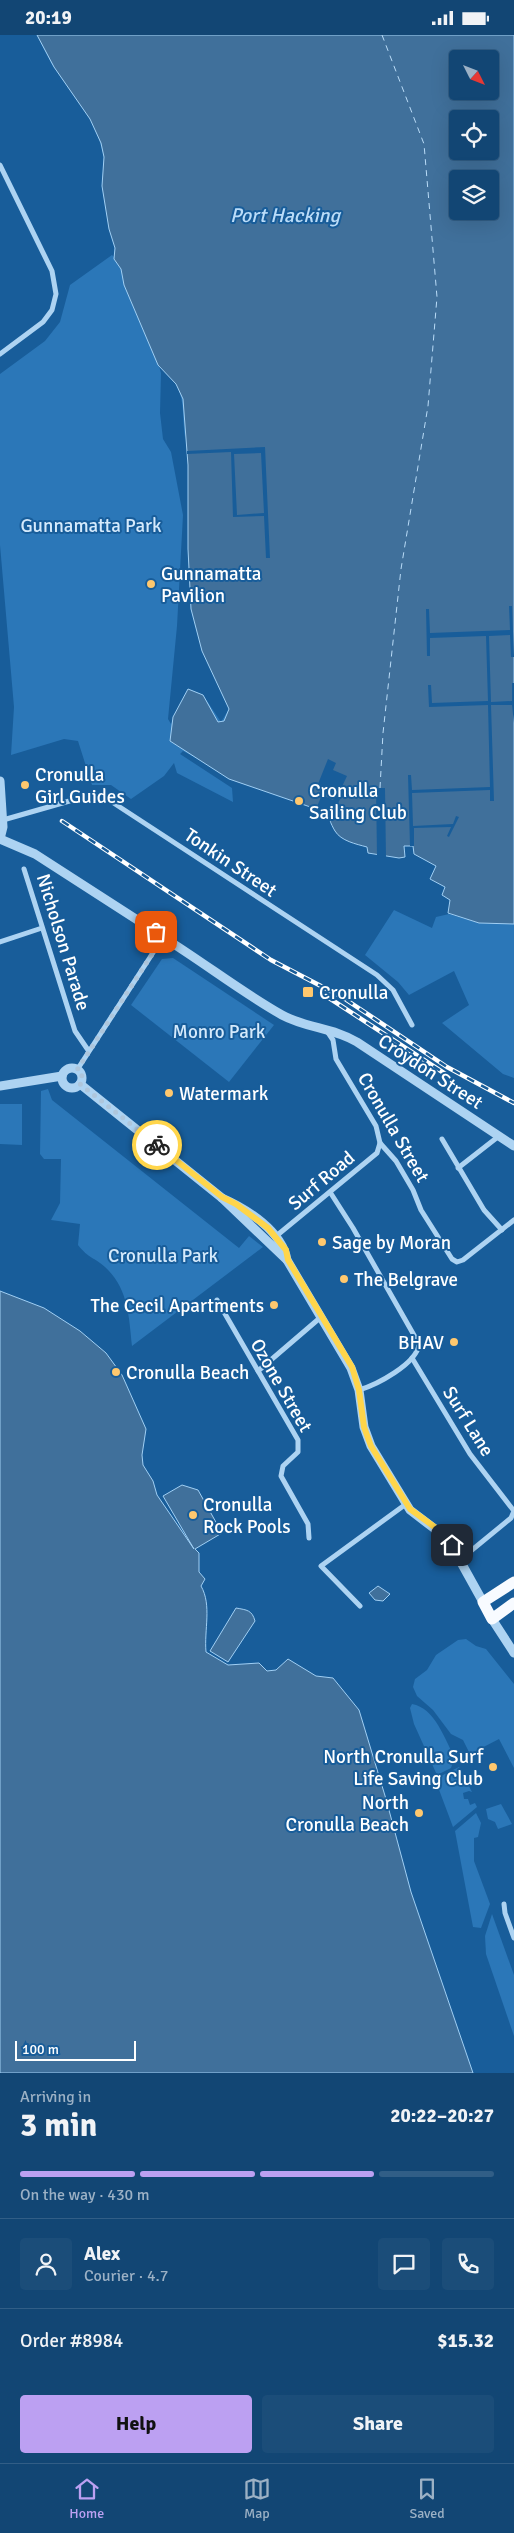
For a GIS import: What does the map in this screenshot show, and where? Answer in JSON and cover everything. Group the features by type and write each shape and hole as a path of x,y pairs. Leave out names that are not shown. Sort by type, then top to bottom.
{"main road":[{"path":"511,1584 483,1602 492,1619 514,1603"},
{"path":"511,1584 507,1595 514,1598"}],"street":[{"path":"0,165 52,271 56,294 52,310 44,321 0,354"},
{"path":"0,781 3,820 0,839 36,854 156,932"},
{"name":"Tonkin Street","path":"3,820 87,796 109,800 377,975 393,990 412,1025"},
{"name":"Nicholson Parade","path":"24,869 75,1031 88,1050"},
{"path":"0,942 42,929"},
{"path":"156,932 163,929 168,931 170,941"},
{"path":"156,932 154,939 158,945"},
{"path":"158,945 163,945 170,941"},
{"path":"170,941 282,1015 327,1031"},
{"path":"77,1070 88,1050 158,945"},
{"name":"Croydon Street","path":"327,1031 343,1035 357,1042 514,1146"},
{"name":"Cronulla Street","path":"327,1031 333,1040 336,1059 376,1126 380,1143 396,1161 425,1217 448,1253 457,1262 463,1261 502,1230"},
{"path":"0,1086 62,1076 68,1069 77,1070 82,1076 80,1084 76,1088 67,1087 63,1082 62,1076"},
{"path":"80,1084 222,1197 244,1209 286,1250 288,1260 352,1367 359,1390 367,1436 406,1505 418,1517 445,1535 461,1559 483,1602"},
{"path":"458,1168 499,1136"},
{"path":"442,1139 484,1210 502,1230 514,1220"},
{"name":"Surf Road","path":"273,1238 377,1153 380,1143"},
{"path":"330,1192 417,1338 419,1347 412,1358 383,1380 359,1390"},
{"name":"Ozone Street","path":"216,1300 298,1440 298,1452 284,1466 281,1476 308,1524 308,1538"},
{"path":"258,1371 321,1317"},
{"name":"Surf Lane","path":"412,1358 470,1454 514,1511 512,1517 461,1559"},
{"path":"360,1606 320,1566 406,1505"},
{"path":"492,1619 514,1653"},
{"path":"504,1904 505,1913 514,1938"}],"green space":[{"name":"Gunnamatta Park","path":"37,35 180,97 185,438 183,407 179,390 175,382 159,366 161,373 160,413 163,439 171,452 183,515 177,626 168,719 171,724 189,689 203,695 221,722 229,709 221,692 236,691 244,784 183,751 180,754 232,788 233,802 177,773 174,763 164,776 131,799 111,785 92,785 78,741 64,739 11,755 14,707 0,545 0,374 45,341 60,322 70,285 112,255 114,257 115,248 109,229 103,190 104,157 99,139 90,119 51,63"},
{"path":"394,910 432,928 436,917 449,914 479,923 514,924 514,1078 503,1074 442,1023 469,1005 454,971 409,995 398,982 365,955"},
{"name":"Monro Park","path":"173,958 274,1025 229,1082 131,1005 162,959"},
{"name":"Cronulla Park","path":"48,1089 52,1100 239,1248 249,1236 263,1247 132,1346 126,1303 119,1284 105,1267 85,1253 78,1245 80,1224 51,1220 60,1203 61,1159 44,1159 40,1154 41,1091"},
{"path":"0,1104 22,1104 22,1145 0,1144"},
{"path":"466,1639 476,1646 486,1649 514,1684 514,1768 499,1739 470,1754 463,1740 451,1734 433,1710 417,1696 413,1687 415,1679 427,1670 436,1655 458,1640"},
{"path":"412,1704 427,1711 433,1717 454,1756 453,1759 449,1758 453,1762 451,1768 437,1775 414,1724 410,1708"},
{"path":"459,1767 472,1792 463,1793 464,1799 468,1799 470,1805 475,1803 477,1807 453,1827 435,1779"},
{"path":"501,1804 512,1824 498,1829 495,1822 488,1819 486,1809"},
{"path":"476,1813 481,1823 478,1837 474,1838 474,1861 490,1904 481,1928 473,1927 455,1831"},
{"path":"492,1914 514,1975 514,2036 486,1954 485,1936"}],"water":[{"name":"Port Hacking","path":"37,35 514,35 514,924 479,923 448,913 450,900 442,895 445,887 430,879 436,866 414,854 413,846 404,846 405,857 399,858 368,853 367,847 349,842 341,837 322,811 229,779 170,741 173,717 188,689 203,695 218,722 224,721 229,709 202,651 191,609 188,549 188,465 183,399 176,384 158,365 124,285 121,269 114,259 115,248 109,229 102,186 104,157 101,143 90,119 54,67"},
{"path":"0,1291 44,1308 80,1331 106,1353 122,1375 146,1429 142,1455 143,1465 153,1481 157,1495 194,1549 163,1496 182,1485 198,1490 222,1533 195,1549 199,1553 199,1572 205,1579 201,1586 207,1609 206,1652 228,1665 259,1663 267,1671 276,1670 288,1659 316,1676 333,1678 359,1710 386,1799 411,1892 473,2073 0,2073"},
{"path":"378,1586 390,1594 383,1601 375,1600 369,1593"},
{"path":"236,1608 248,1611 255,1621 228,1662 210,1651"}],"pier":[{"path":"265,447 270,558 266,558 264,516 233,517 231,452 187,454 187,451","holes":["261,453 264,513 237,515 234,454"]},
{"path":"509,606 512,606 514,657 511,657 510,635 489,636 491,702 512,701 512,683 514,683 514,723 512,705 491,705 494,801 490,801 490,790 412,793 413,826 453,824 456,816 459,817 449,837 447,836 451,827 414,828 414,846 410,846 408,775 411,775 412,790 490,787 488,705 429,707 428,685 431,685 432,703 488,701 486,636 430,638 430,656 427,656 426,609 429,609 430,633 510,630"},
{"path":"328,759 336,763 333,770 347,776 339,793 318,784"},
{"path":"376,788 385,788 386,858 377,857"},
{"path":"322,795 333,800 336,795 341,797 329,823 326,817 315,811"}],"ferry route":[{"path":"380,788 383,733 401,569 428,406 437,297 424,144 382,35"}],"railway":[{"path":"62,821 271,960 342,997 447,1067 514,1103"},
{"path":"326,996 447,1075"}],"way so far":[{"path":"156,932 154,939 158,945 84,1056 77,1070 82,1076 80,1084 157,1145"}],"place":[{"name":"Gunnamatta Pavilion","path":"151,584"},
{"name":"Cronulla Girl Guides","path":"25,785"},
{"name":"Cronulla Sailing Club","path":"299,801"},
{"name":"Cronulla","path":"308,992"},
{"name":"Watermark","path":"169,1093"},
{"name":"Sage by Moran","path":"322,1242"},
{"name":"The Belgrave","path":"344,1279"},
{"name":"The Cecil Apartments","path":"274,1305"},
{"name":"BHAV","path":"454,1342"},
{"name":"Cronulla Beach","path":"116,1372"},
{"name":"Cronulla Rock Pools","path":"193,1515"},
{"name":"North Cronulla Surf Life Saving Club","path":"493,1767"},
{"name":"North Cronulla Beach","path":"419,1813"}],"route":[{"path":"157,1145 222,1197 244,1209 276,1236 286,1250 288,1260 352,1367 359,1390 364,1427 371,1446 406,1505 414,1514 445,1535 452,1545"}]}
